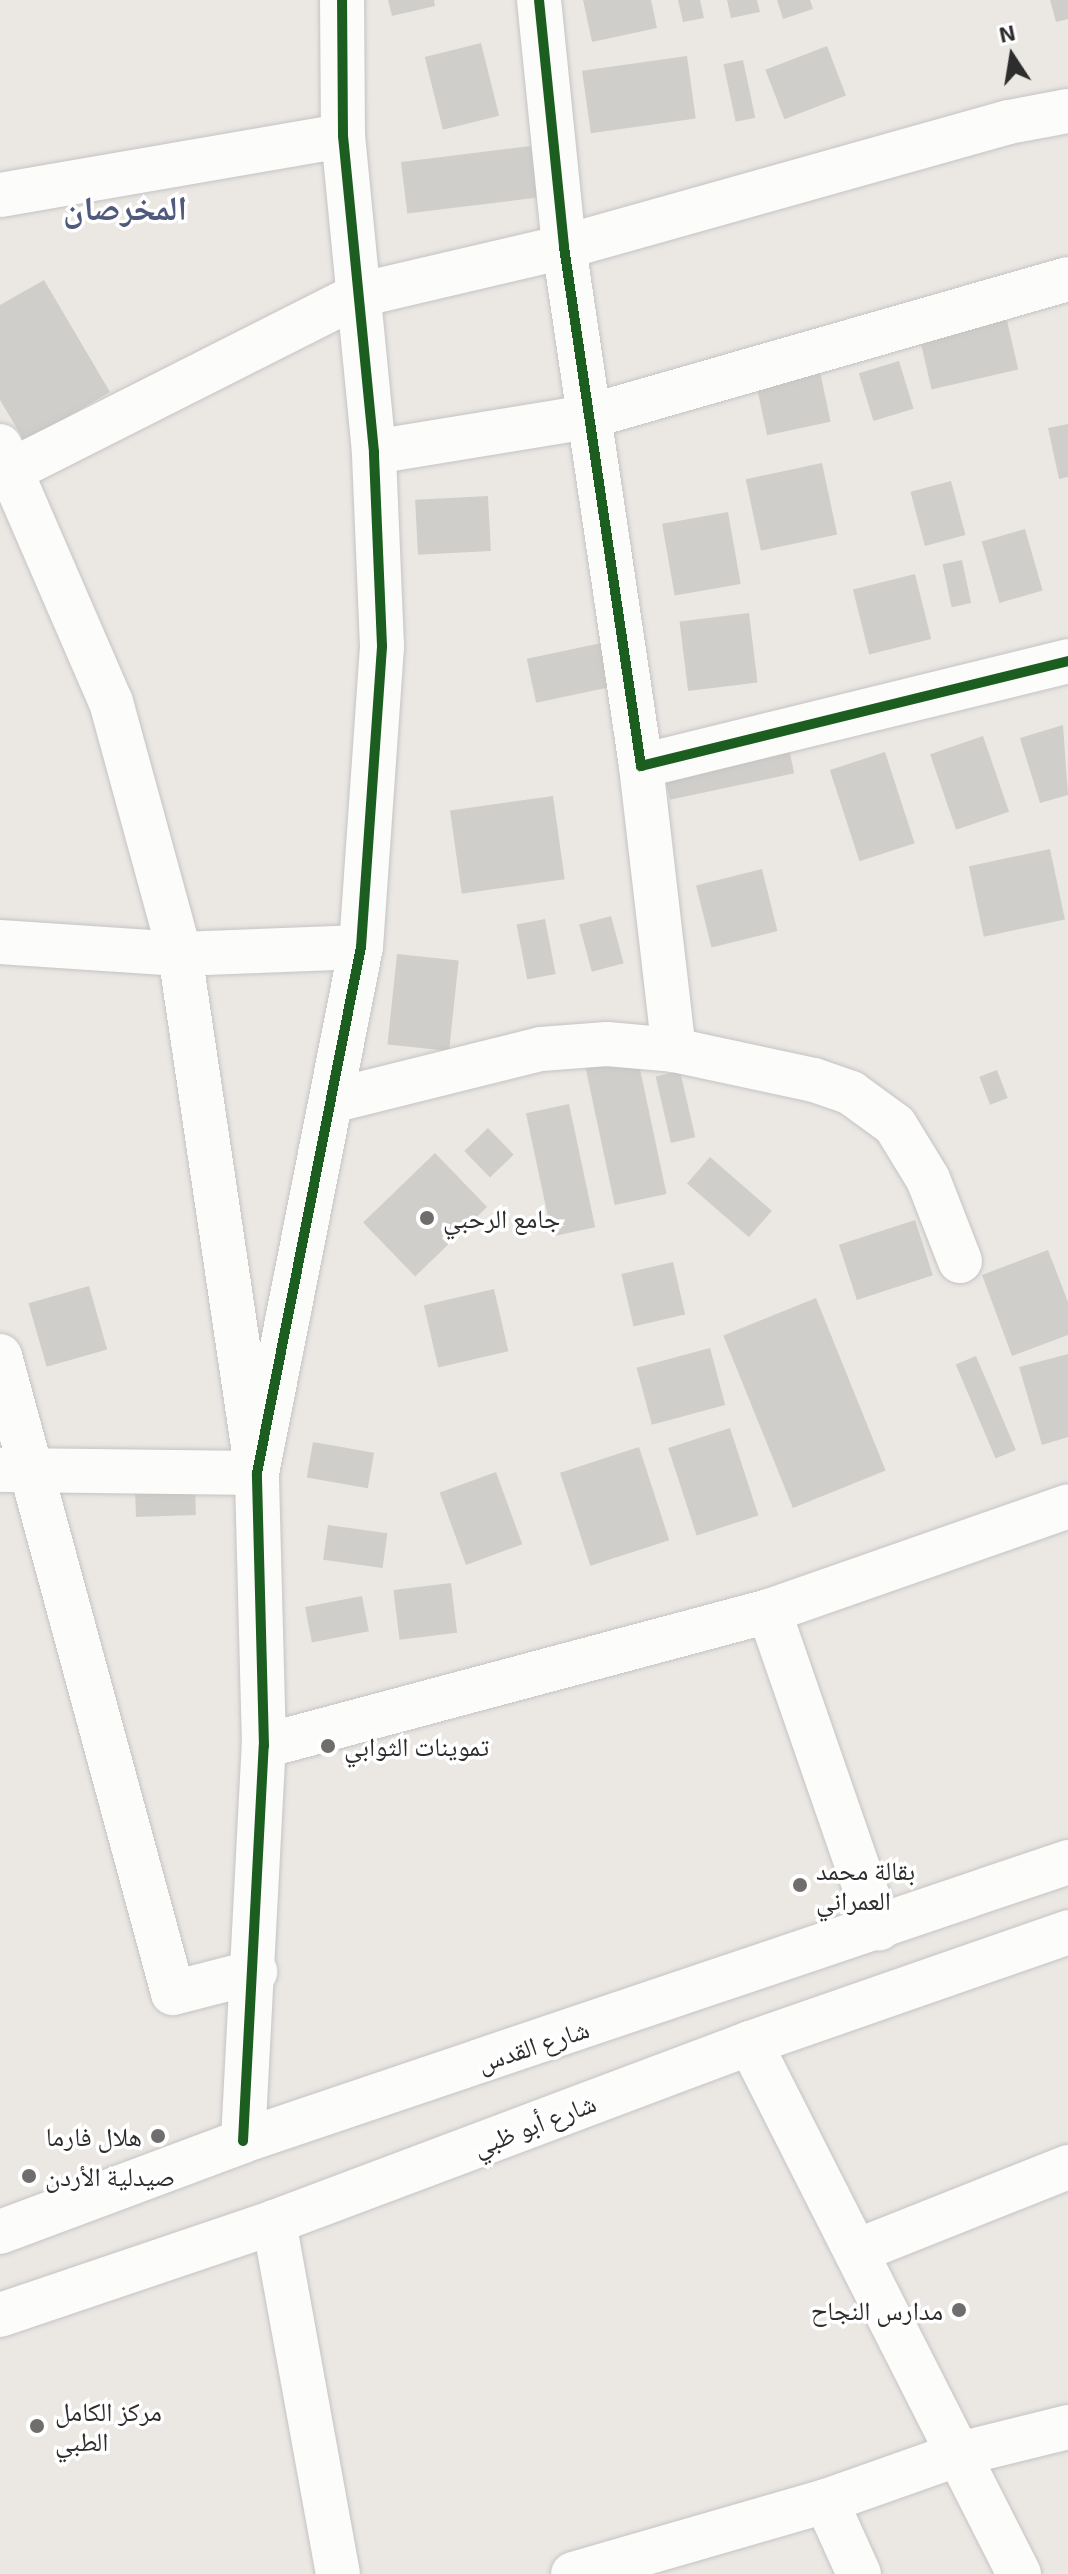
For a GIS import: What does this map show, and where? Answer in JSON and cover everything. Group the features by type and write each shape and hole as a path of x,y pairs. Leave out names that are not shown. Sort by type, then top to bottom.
{"street":[{"path":"257,1473 361,947 382,646 374,452 343,136 342,0"},
{"path":"539,0 564,247 641,766 674,1050"},
{"path":"243,2141 255,1972 264,1746 257,1473 180,954 111,702 7,458 359,295 564,247 1009,122 1068,111"},
{"path":"0,195 343,136"},
{"path":"374,452 587,417 1068,279"},
{"path":"641,766 1068,661"},
{"path":"0,942 180,954 361,947"},
{"path":"332,1101 541,1049 607,1044 674,1050 814,1080 851,1093 895,1125 928,1179 960,1261"},
{"path":"0,1356 15,1470 173,1993 255,1972"},
{"path":"15,1470 257,1473"},
{"path":"264,1746 769,1611 1068,1506"},
{"path":"769,1611 879,1929"},
{"name":"شارع القدس","path":"0,2232 243,2141 879,1929 1068,1862"},
{"name":"شارع أبو ظبي","path":"0,2315 274,2222 750,2043 1068,1932"},
{"path":"750,2043 1019,2574"},
{"path":"857,2251 1068,2167"},
{"path":"274,2222 338,2574"},
{"path":"573,2574 656,2564 959,2454 1068,2427"},
{"path":"826,2501 859,2574"}],"building":[{"path":"388,0 434,0 435,6 392,16"},
{"path":"583,0 651,0 657,28 592,42"},
{"path":"678,0 700,0 704,18 683,22"},
{"path":"727,0 757,0 760,12 731,18"},
{"path":"777,0 810,0 813,9 783,19"},
{"path":"1050,0 1068,0 1068,19 1056,22"},
{"path":"481,43 499,116 443,130 425,57"},
{"path":"827,46 846,95 784,119 765,70"},
{"path":"687,56 696,118 591,133 582,71"},
{"path":"743,60 755,118 736,122 723,64"},
{"path":"531,146 537,198 407,214 401,162"},
{"path":"44,280 110,392 25,442 0,400 0,305"},
{"path":"1005,312 1018,369 932,390 918,332"},
{"path":"899,361 914,409 873,421 859,373"},
{"path":"819,367 831,422 767,435 755,381"},
{"path":"1068,424 1068,477 1059,479 1048,428"},
{"path":"822,463 837,534 761,551 746,479"},
{"path":"951,481 965,535 925,546 910,492"},
{"path":"488,496 491,551 418,555 415,500"},
{"path":"728,512 741,584 675,596 662,524"},
{"path":"1025,529 1043,591 999,603 982,541"},
{"path":"962,560 971,603 952,607 942,564"},
{"path":"915,574 931,639 869,654 853,589"},
{"path":"749,613 758,682 688,691 680,622"},
{"path":"606,642 615,686 536,703 527,659"},
{"path":"1063,725 1068,795 1040,803 1020,738"},
{"path":"983,736 1009,812 956,830 930,754"},
{"path":"788,744 794,773 670,800 664,770"},
{"path":"885,752 915,843 860,861 830,770"},
{"path":"553,796 565,879 462,894 450,810"},
{"path":"1050,849 1065,919 984,937 969,866"},
{"path":"762,869 777,931 712,948 696,885"},
{"path":"611,916 624,963 592,972 579,925"},
{"path":"545,919 556,974 527,980 517,925"},
{"path":"397,954 459,960 449,1051 387,1045"},
{"path":"637,1055 667,1194 615,1205 585,1066"},
{"path":"997,1070 1008,1098 990,1105 979,1077"},
{"path":"680,1071 695,1137 671,1143 656,1077"},
{"path":"569,1104 595,1227 552,1236 526,1113"},
{"path":"488,1128 514,1155 490,1178 464,1151"},
{"path":"435,1153 487,1207 415,1276 363,1222"},
{"path":"710,1157 772,1211 749,1237 687,1183"},
{"path":"915,1220 933,1275 857,1300 839,1245"},
{"path":"1048,1250 1068,1302 1068,1335 1012,1356 982,1275"},
{"path":"673,1262 685,1315 634,1327 621,1274"},
{"path":"89,1286 107,1349 47,1367 28,1303"},
{"path":"494,1289 508,1351 438,1368 424,1305"},
{"path":"816,1298 886,1470 793,1508 723,1335"},
{"path":"710,1348 725,1405 652,1425 637,1368"},
{"path":"1068,1354 1068,1437 1042,1445 1019,1367"},
{"path":"976,1356 1016,1450 996,1458 956,1365"},
{"path":"730,1428 758,1515 697,1536 668,1448"},
{"path":"313,1442 374,1453 368,1488 307,1477"},
{"path":"639,1447 669,1540 590,1566 560,1473"},
{"path":"496,1472 522,1544 466,1565 440,1493"},
{"path":"195,1488 196,1515 136,1517 135,1490"},
{"path":"328,1525 387,1533 383,1568 323,1560"},
{"path":"451,1583 457,1633 400,1640 393,1590"},
{"path":"362,1596 369,1631 312,1642 305,1607"}],"cycle path":[{"path":"243,2141 264,1746 257,1473 361,947 382,646 374,452 343,136 342,0"},
{"path":"539,0 564,247 641,766 1068,661"}],"place":[{"name":"جامع الرحبي","path":"427,1218"},
{"name":"تموينات الثوابي","path":"328,1746"},
{"name":"بقالة محمد العمراني","path":"800,1885"},
{"name":"هلال فارما","path":"158,2136"},
{"name":"صيدلية الأردن","path":"29,2176"},
{"name":"مدارس النجاح","path":"959,2310"},
{"name":"مركز الكامل الطبي","path":"37,2426"}],"district":[{"name":"المخرصان","path":"125,207"}]}
